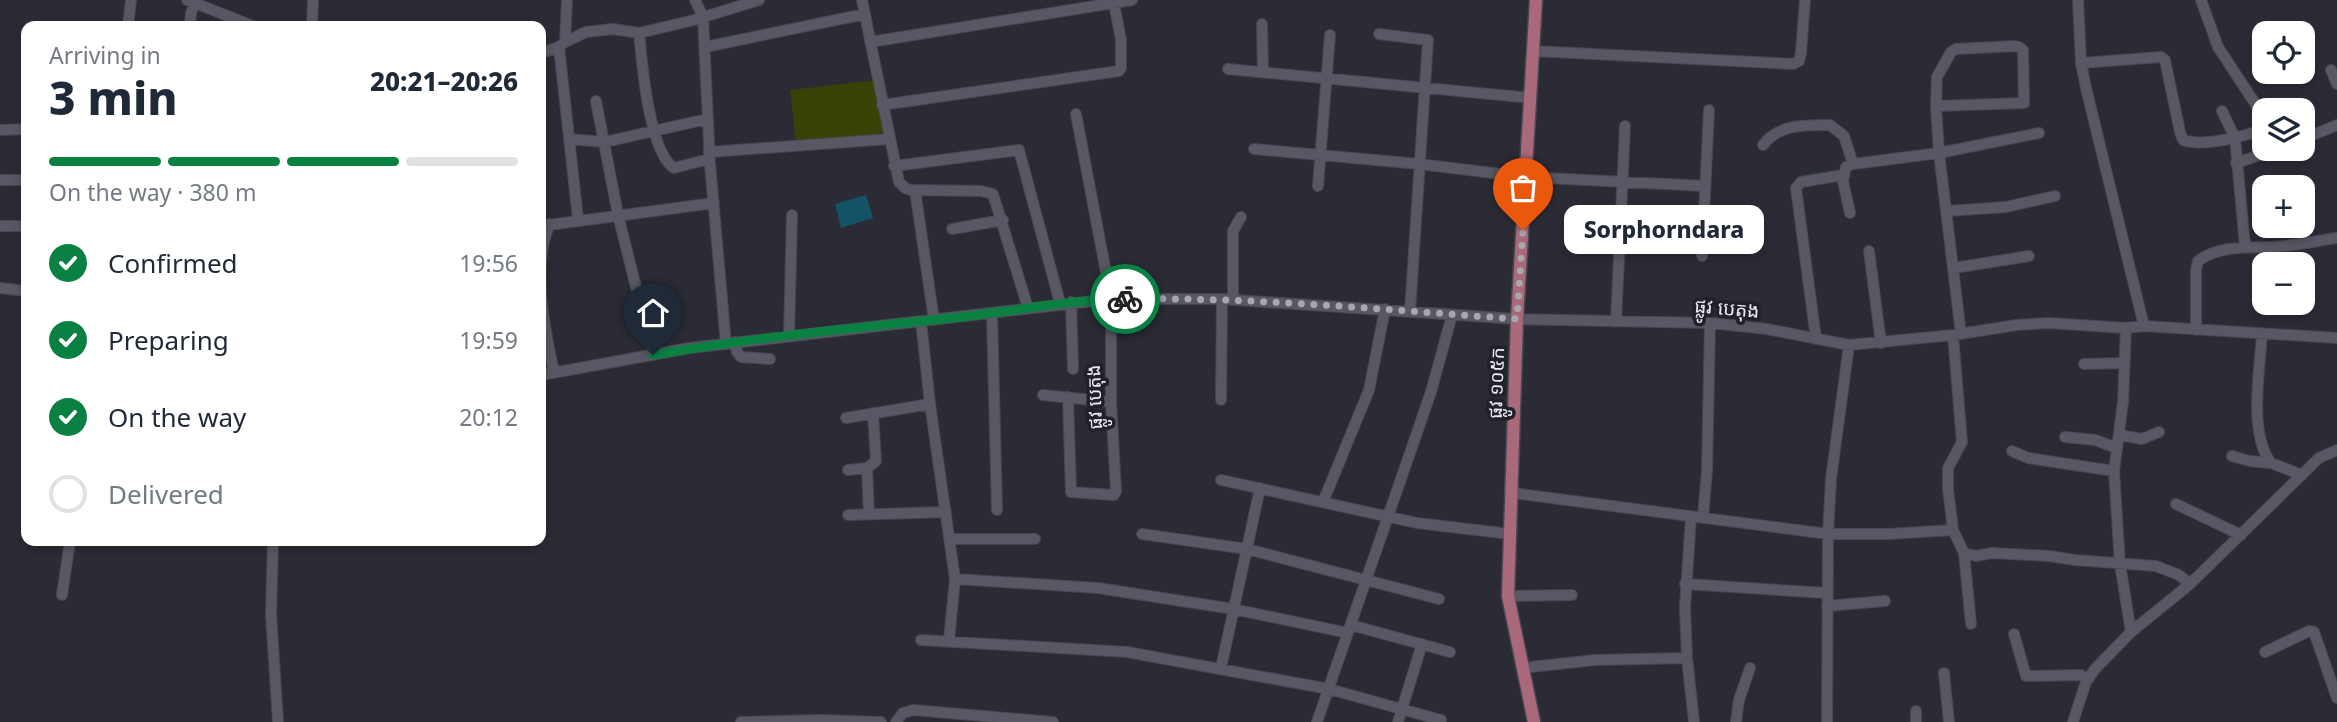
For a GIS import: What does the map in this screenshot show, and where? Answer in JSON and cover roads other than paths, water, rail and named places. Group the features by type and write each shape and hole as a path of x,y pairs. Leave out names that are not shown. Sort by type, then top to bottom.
{"main road":[{"name":"ផ្លូវ ១០៥ក","path":"1534,722 1508,596 1517,319 1536,0"}],"street":[{"path":"129,21 131,0"},
{"path":"312,21 313,0"},
{"path":"567,0 562,44 578,219"},
{"path":"695,0 703,18 709,156 731,343 741,357 770,359"},
{"path":"546,51 586,32 613,29 639,33 703,18 759,0"},
{"path":"862,0 899,182 905,188 915,190 992,192 1003,220 1028,308"},
{"path":"870,42 1132,0"},
{"path":"1533,51 1793,64 1798,61 1801,53 1805,0"},
{"path":"2078,0 2081,63 2144,326"},
{"path":"2201,0 2218,47 2252,99"},
{"path":"190,21 191,1 241,21"},
{"path":"882,105 1119,71 1121,40 1114,3"},
{"path":"705,47 865,14"},
{"path":"1262,24 1263,71"},
{"path":"639,33 654,132 660,153 667,164 674,168 709,156 889,139"},
{"path":"1379,34 1428,40 1410,311"},
{"path":"1318,186 1330,35"},
{"path":"1936,106 2024,103 2023,50 2014,46 1956,49 1951,52 1937,77 1936,106 1939,153 1954,268 1962,442 1948,468 1953,530 1964,554 1971,624"},
{"path":"2081,63 2161,57 2165,60 2183,140 2190,142 2252,134"},
{"path":"1228,69 1531,98"},
{"path":"2332,70 2337,84"},
{"path":"596,101 618,215 653,355"},
{"path":"1702,256 1709,110"},
{"path":"2222,111 2235,138 2245,246"},
{"name":"ផ្លូវ បេតុង","path":"1068,397 1071,492 1116,494 1111,402 1111,299 1076,114"},
{"path":"569,138 605,142 707,119"},
{"path":"1763,145 1780,130 1830,125 1844,136 1853,164"},
{"path":"2315,134 2337,125"},
{"path":"1616,322 1625,126"},
{"path":"0,130 21,130"},
{"path":"1850,213 1843,175 1846,167 1853,164 1939,153 2039,133"},
{"path":"1254,149 1526,177 1705,186"},
{"path":"894,166 1019,150 1060,303"},
{"path":"2236,163 2252,158"},
{"path":"1816,339 1796,188 1801,182 1843,175"},
{"path":"0,180 21,180"},
{"path":"915,190 934,320"},
{"path":"1947,211 2006,207 2055,196"},
{"path":"546,225 714,203"},
{"path":"789,336 792,215"},
{"path":"1221,400 1233,231 1241,217"},
{"path":"952,229 1003,220"},
{"path":"0,226 21,226"},
{"path":"2196,330 2196,270 2198,261 2210,253 2245,246 2273,247 2337,238"},
{"path":"1869,251 1881,343"},
{"path":"1954,268 2029,256"},
{"path":"0,288 21,290"},
{"name":"ផ្លូវ បេតុង","path":"546,374 731,343 1111,299 1227,299 1517,319 1710,323 1767,329 1850,345 2049,323 2337,338"},
{"path":"1071,302 1073,369"},
{"path":"1323,502 1369,390 1385,309"},
{"path":"992,314 997,510"},
{"path":"1317,722 1431,392 1452,315"},
{"path":"921,321 954,579 949,640"},
{"path":"1703,517 1707,471 1710,323"},
{"path":"546,324 554,373"},
{"path":"2126,328 2123,402 2114,471 2120,564 2131,632"},
{"path":"2262,334 2259,424 2262,443 2272,463"},
{"path":"1826,722 1831,478 1850,345"},
{"path":"2084,364 2124,363"},
{"path":"1043,394 1111,402"},
{"path":"846,418 930,404"},
{"path":"848,470 872,465 876,457 873,414"},
{"path":"2119,435 2142,439 2159,432"},
{"path":"2065,437 2095,439 2118,448"},
{"path":"2073,722 2088,679 2131,632 2190,584 2319,458 2337,450"},
{"path":"2012,451 2028,458 2114,471"},
{"path":"2232,456 2272,463 2302,475"},
{"path":"867,467 869,514"},
{"path":"1221,480 1417,523 1510,534"},
{"path":"1221,668 1260,488"},
{"path":"1512,493 1828,534 1953,530"},
{"path":"2176,504 2241,535"},
{"path":"848,515 946,513"},
{"path":"1691,516 1685,584 1687,658 1694,722"},
{"path":"1142,534 1247,549 1438,599"},
{"path":"949,539 1035,539"},
{"path":"62,595 69,546"},
{"path":"273,546 271,614 278,722"},
{"path":"1964,554 2049,556 2157,566 2179,575 2190,584"},
{"path":"954,579 1098,588 1350,629 1450,652"},
{"path":"1685,584 1827,593"},
{"path":"1508,596 1572,595"},
{"path":"1827,606 1885,601"},
{"path":"2265,652 2309,631 2314,632 2337,698"},
{"path":"2014,634 2026,676 2081,675 2088,679"},
{"path":"921,640 1127,652 1329,689 1441,720"},
{"path":"1398,722 1422,644"},
{"path":"1522,668 1622,658 1687,658"},
{"path":"1737,722 1739,700 1750,668"},
{"path":"1944,673 1949,722"},
{"path":"896,722 903,713 913,710 1053,722"},
{"path":"741,722 881,722"}],"water":[{"path":"866,195 873,218 841,228 835,204"}],"place":[{"name":"Sorphorndara","path":"1523,230"}]}
